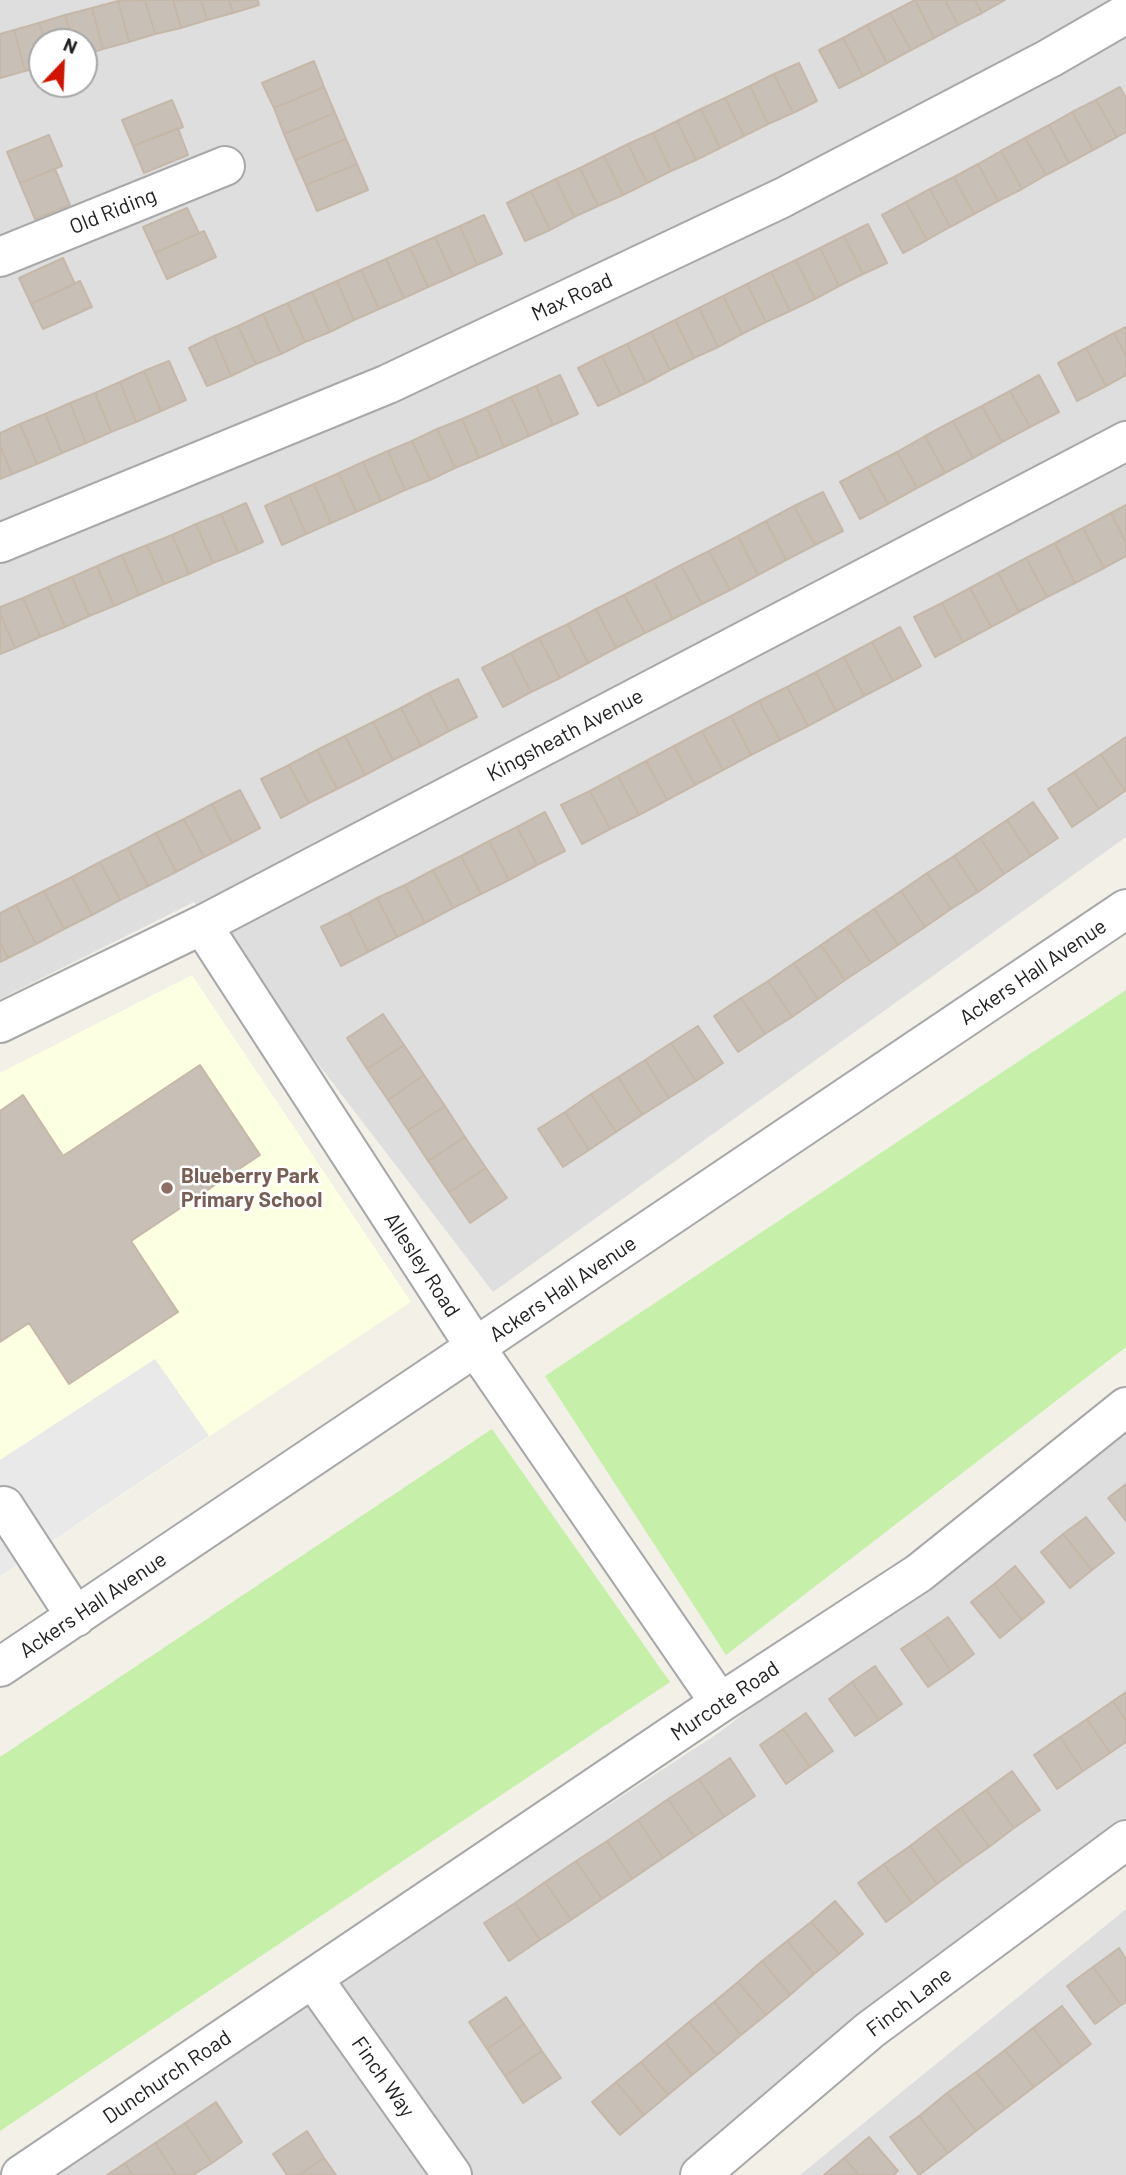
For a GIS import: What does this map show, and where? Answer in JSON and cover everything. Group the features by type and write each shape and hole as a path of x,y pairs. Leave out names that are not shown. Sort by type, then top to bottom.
{"street":[{"name":"Max Road","path":"0,543 400,379 782,198 1050,58 1126,14"},
{"name":"Old Riding","path":"0,257 225,166"},
{"name":"Kingsheath Avenue","path":"0,1023 202,925 1126,441"},
{"name":"Ackers Hall Avenue","path":"0,1667 1126,909"},
{"name":"Allesley Road","path":"202,925 476,1348 720,1703"},
{"name":"Murcote Road","path":"314,1979 720,1703 919,1573 1126,1407"},
{"path":"4,1506 76,1617"},
{"name":"Finch Lane","path":"700,2175 870,2030 1126,1840"},
{"name":"Dunchurch Road","path":"21,2175 314,1979"},
{"name":"Finch Way","path":"314,1979 452,2175"}],"shaded area":[{"path":"0,0 1126,0 1126,837 493,1292 194,902 0,999"},
{"name":"Blueberry Park Primary School","path":"192,975 411,1302 0,1576 0,1073"},
{"path":"155,1359 209,1436 0,1576 0,1460"},
{"path":"1126,1423 1126,1827 693,2175 56,2175 432,1920 717,1734"},
{"path":"1126,1909 1126,2175 800,2175"}],"green space":[{"path":"1126,990 1126,1347 726,1655 545,1376"},
{"path":"492,1429 670,1682 0,2131 0,1757"}],"building":[{"path":"145,0 173,0 181,28 155,34"},
{"path":"145,0 155,34 129,42 118,1"},
{"path":"173,0 201,0 207,20 181,28"},
{"path":"201,0 229,0 233,13 207,20"},
{"path":"229,0 258,0 259,5 233,13"},
{"path":"915,0 945,0 958,25 934,38"},
{"path":"915,0 934,38 911,50 890,13"},
{"path":"945,0 975,0 982,13 958,25"},
{"path":"975,0 1005,0 982,13"},
{"path":"118,1 129,42 103,49 92,8"},
{"path":"92,8 97,28 69,28 65,15"},
{"path":"890,13 911,50 887,63 867,25"},
{"path":"65,15 69,28 41,28 39,23"},
{"path":"39,23 41,28 28,28 28,70 25,71 14,30"},
{"path":"867,25 887,63 863,76 843,38"},
{"path":"14,30 25,71 0,78 0,34"},
{"path":"98,30 103,49 98,51"},
{"path":"843,38 863,76 839,88 819,50"},
{"path":"314,61 324,87 274,108 262,83"},
{"path":"799,63 817,101 793,113 774,74"},
{"path":"774,74 793,113 768,124 750,86"},
{"path":"750,86 768,124 744,136 725,98"},
{"path":"324,87 335,113 284,134 274,108"},
{"path":"1120,87 1126,98 1126,132 1117,137 1096,100"},
{"path":"725,98 744,136 720,148 701,109"},
{"path":"172,100 183,127 133,146 122,120"},
{"path":"1096,100 1117,137 1093,150 1072,112"},
{"path":"701,109 720,148 696,160 677,121"},
{"path":"1072,112 1093,150 1069,163 1049,125"},
{"path":"335,113 346,139 295,160 284,134"},
{"path":"677,121 696,160 671,171 653,133"},
{"path":"1049,125 1069,163 1046,175 1025,138"},
{"path":"178,128 188,155 144,173 133,146"},
{"path":"653,133 671,171 647,183 628,144"},
{"path":"49,135 62,166 20,183 7,152"},
{"path":"1025,138 1046,175 1022,189 1001,151"},
{"path":"346,139 357,164 306,185 295,160"},
{"path":"628,144 647,183 623,195 604,156"},
{"path":"1001,151 1022,189 998,201 978,164"},
{"path":"604,156 623,195 598,206 580,168"},
{"path":"357,164 368,190 317,211 306,185"},
{"path":"978,164 998,201 974,214 954,177"},
{"path":"580,168 598,206 574,217 556,179"},
{"path":"55,169 70,205 35,219 20,183"},
{"path":"954,177 974,214 950,227 930,189"},
{"path":"556,179 574,217 550,230 531,191"},
{"path":"930,189 950,227 927,240 906,202"},
{"path":"531,191 550,230 525,241 507,203"},
{"path":"906,202 927,240 903,253 882,215"},
{"path":"187,208 199,233 155,253 143,227"},
{"path":"484,215 502,254 477,265 460,226"},
{"path":"868,224 887,263 863,274 844,236"},
{"path":"460,226 477,265 453,276 435,237"},
{"path":"204,231 216,257 167,279 155,253"},
{"path":"844,236 863,274 839,286 820,248"},
{"path":"435,237 453,276 428,287 410,248"},
{"path":"410,248 428,287 404,298 386,259"},
{"path":"820,248 839,286 815,299 796,260"},
{"path":"63,258 75,284 31,304 19,278"},
{"path":"386,259 404,298 379,309 361,270"},
{"path":"796,260 815,299 790,311 771,272"},
{"path":"361,270 379,309 354,320 337,281"},
{"path":"771,272 790,311 766,322 747,284"},
{"path":"80,281 92,307 43,329 31,304"},
{"path":"337,281 354,320 330,332 312,292"},
{"path":"747,284 766,322 742,334 723,296"},
{"path":"312,292 330,332 305,342 288,303"},
{"path":"723,296 742,334 718,347 699,308"},
{"path":"288,303 305,342 281,354 263,314"},
{"path":"699,308 718,347 694,358 675,320"},
{"path":"263,314 281,354 256,364 238,326"},
{"path":"675,320 694,358 670,370 651,332"},
{"path":"238,326 256,364 231,376 214,336"},
{"path":"1126,327 1126,356 1114,333"},
{"path":"651,332 670,370 646,383 627,344"},
{"path":"1114,333 1126,356 1126,375 1106,386 1086,348"},
{"path":"214,336 231,376 207,386 189,348"},
{"path":"627,344 646,383 621,395 602,356"},
{"path":"1086,348 1106,386 1077,401 1058,363"},
{"path":"602,356 621,395 598,406 578,368"},
{"path":"169,361 186,400 161,411 144,371"},
{"path":"144,371 161,411 136,422 120,382"},
{"path":"560,375 578,414 553,425 536,386"},
{"path":"1039,375 1059,412 1030,427 1010,391"},
{"path":"120,382 136,422 111,432 95,393"},
{"path":"536,386 553,425 529,436 511,397"},
{"path":"1010,391 1030,427 1002,442 982,406"},
{"path":"95,393 111,432 86,443 70,403"},
{"path":"511,397 529,436 504,447 487,408"},
{"path":"70,403 86,443 62,453 45,414"},
{"path":"982,406 1002,442 973,458 953,421"},
{"path":"487,408 504,447 479,458 462,419"},
{"path":"45,414 62,453 37,464 20,424"},
{"path":"462,419 479,458 455,468 437,429"},
{"path":"953,421 973,458 945,473 925,436"},
{"path":"20,424 37,464 12,474 0,446 0,433"},
{"path":"437,429 455,468 430,480 412,441"},
{"path":"925,436 945,473 917,488 897,452"},
{"path":"412,441 430,480 405,490 388,451"},
{"path":"0,446 12,474 0,479"},
{"path":"388,451 405,490 381,501 363,462"},
{"path":"897,452 917,488 888,504 868,467"},
{"path":"363,462 381,501 356,512 339,473"},
{"path":"868,467 888,504 860,519 840,482"},
{"path":"339,473 356,512 331,523 314,484"},
{"path":"314,484 331,523 306,534 289,495"},
{"path":"823,492 843,531 815,545 794,506"},
{"path":"289,495 306,534 282,545 265,506"},
{"path":"246,503 263,542 238,553 221,514"},
{"path":"1126,505 1126,543 1111,513"},
{"path":"794,506 815,545 786,560 766,521"},
{"path":"1111,513 1126,543 1126,556 1104,568 1083,528"},
{"path":"221,514 238,553 213,563 196,524"},
{"path":"766,521 786,560 758,575 738,536"},
{"path":"196,524 213,563 189,574 172,535"},
{"path":"1083,528 1104,568 1075,583 1055,543"},
{"path":"172,535 189,574 164,584 147,545"},
{"path":"738,536 758,575 730,590 709,551"},
{"path":"1055,543 1075,583 1047,597 1026,558"},
{"path":"147,545 164,584 139,595 122,555"},
{"path":"709,551 730,590 702,604 681,565"},
{"path":"122,555 139,595 114,606 97,566"},
{"path":"1026,558 1047,597 1019,612 998,573"},
{"path":"681,565 702,604 673,619 653,580"},
{"path":"97,566 114,606 89,616 72,577"},
{"path":"998,573 1019,612 991,627 970,588"},
{"path":"72,577 89,616 65,627 48,587"},
{"path":"653,580 673,619 645,633 624,595"},
{"path":"48,587 65,627 40,637 23,598"},
{"path":"970,588 991,627 963,642 942,603"},
{"path":"624,595 645,633 616,648 596,609"},
{"path":"23,598 40,637 15,648 0,607"},
{"path":"942,603 963,642 935,657 914,617"},
{"path":"596,609 616,648 588,663 568,624"},
{"path":"0,613 15,648 0,654"},
{"path":"568,624 588,663 560,678 539,638"},
{"path":"900,627 921,666 893,681 872,642"},
{"path":"539,638 560,678 531,692 511,653"},
{"path":"872,642 893,681 864,696 844,657"},
{"path":"511,653 531,692 503,707 482,668"},
{"path":"844,657 864,696 836,711 816,672"},
{"path":"816,672 836,711 808,726 787,687"},
{"path":"458,679 477,717 449,731 429,693"},
{"path":"787,687 808,726 780,740 759,701"},
{"path":"429,693 449,731 421,746 401,708"},
{"path":"759,701 780,740 751,755 731,716"},
{"path":"401,708 421,746 393,760 373,722"},
{"path":"731,716 751,755 723,770 702,731"},
{"path":"373,722 393,760 365,775 345,736"},
{"path":"702,731 723,770 695,785 674,746"},
{"path":"345,736 365,775 337,789 317,750"},
{"path":"1126,737 1126,791 1125,791 1101,754"},
{"path":"674,746 695,785 667,800 646,761"},
{"path":"317,750 337,789 309,803 289,765"},
{"path":"1101,754 1125,791 1099,809 1074,772"},
{"path":"646,761 667,800 639,815 618,776"},
{"path":"289,765 309,803 281,818 261,779"},
{"path":"1074,772 1099,809 1072,827 1048,789"},
{"path":"618,776 639,815 610,829 590,791"},
{"path":"240,790 260,828 232,843 212,804"},
{"path":"590,791 610,829 582,844 561,805"},
{"path":"1033,802 1058,838 1031,856 1007,820"},
{"path":"212,804 232,843 204,857 184,819"},
{"path":"545,812 565,851 537,865 517,827"},
{"path":"184,819 204,857 176,872 156,833"},
{"path":"1007,820 1031,856 1004,874 980,838"},
{"path":"517,827 537,865 509,880 489,841"},
{"path":"156,833 176,872 148,886 128,848"},
{"path":"980,838 1004,874 978,892 954,856"},
{"path":"489,841 509,880 481,894 461,856"},
{"path":"128,848 148,886 120,900 100,862"},
{"path":"461,856 481,894 453,908 433,870"},
{"path":"954,856 978,892 951,909 927,873"},
{"path":"100,862 120,900 92,915 72,877"},
{"path":"433,870 453,908 425,923 405,885"},
{"path":"927,873 951,909 925,927 901,891"},
{"path":"72,877 92,915 64,929 44,891"},
{"path":"405,885 425,923 397,937 377,898"},
{"path":"44,891 64,929 36,944 16,905"},
{"path":"901,891 925,927 898,945 874,909"},
{"path":"377,898 397,937 368,952 349,913"},
{"path":"16,905 36,944 8,958 0,942 0,913"},
{"path":"874,909 898,945 871,963 847,927"},
{"path":"349,913 368,952 341,966 321,927"},
{"path":"847,927 871,963 845,980 821,945"},
{"path":"0,942 8,958 0,962"},
{"path":"821,945 845,980 818,999 794,963"},
{"path":"794,963 818,999 792,1017 768,981"},
{"path":"768,981 792,1017 765,1034 741,998"},
{"path":"741,998 765,1034 738,1052 714,1016"},
{"path":"383,1014 404,1045 367,1069 347,1038"},
{"path":"698,1026 723,1063 696,1081 671,1043"},
{"path":"671,1043 696,1081 669,1098 645,1060"},
{"path":"404,1045 424,1075 388,1100 367,1069"},
{"path":"645,1060 669,1098 642,1115 618,1077"},
{"path":"200,1065 260,1155 131,1241 178,1312 69,1384 29,1323 0,1342 0,1111 23,1095 63,1156"},
{"path":"424,1075 445,1106 408,1130 388,1100"},
{"path":"618,1077 642,1115 616,1132 591,1094"},
{"path":"591,1094 616,1132 589,1150 565,1112"},
{"path":"445,1106 465,1137 428,1161 408,1130"},
{"path":"565,1112 589,1150 563,1167 538,1129"},
{"path":"465,1137 486,1168 449,1192 428,1161"},
{"path":"486,1168 507,1198 470,1223 449,1192"},
{"path":"1126,1484 1126,1521 1108,1498"},
{"path":"1086,1517 1114,1553 1092,1570 1063,1534"},
{"path":"1063,1534 1092,1570 1070,1588 1041,1552"},
{"path":"1015,1566 1044,1602 1022,1620 994,1584"},
{"path":"994,1584 1022,1620 1000,1638 971,1602"},
{"path":"948,1617 974,1654 951,1671 925,1633"},
{"path":"925,1633 951,1671 928,1687 901,1649"},
{"path":"875,1666 902,1704 879,1720 852,1682"},
{"path":"852,1682 879,1720 855,1736 829,1699"},
{"path":"1126,1692 1126,1721 1113,1701"},
{"path":"1113,1701 1126,1721 1126,1742 1110,1753 1087,1719"},
{"path":"806,1713 833,1751 810,1767 783,1729"},
{"path":"1087,1719 1110,1753 1083,1771 1060,1737"},
{"path":"783,1729 810,1767 786,1784 760,1745"},
{"path":"1060,1737 1083,1771 1057,1789 1034,1755"},
{"path":"730,1758 755,1796 724,1817 699,1779"},
{"path":"1012,1771 1040,1810 1014,1828 986,1790"},
{"path":"699,1779 724,1817 694,1837 668,1799"},
{"path":"986,1790 1014,1828 989,1847 961,1808"},
{"path":"668,1799 694,1837 663,1858 638,1820"},
{"path":"961,1808 989,1847 963,1865 935,1827"},
{"path":"638,1820 663,1858 632,1879 607,1841"},
{"path":"935,1827 963,1865 937,1884 910,1846"},
{"path":"607,1841 632,1879 602,1899 576,1861"},
{"path":"910,1846 937,1884 912,1903 884,1864"},
{"path":"576,1861 602,1899 571,1920 545,1882"},
{"path":"884,1864 912,1903 886,1922 858,1883"},
{"path":"545,1882 571,1920 540,1940 515,1903"},
{"path":"835,1901 863,1934 839,1954 811,1922"},
{"path":"515,1903 540,1940 509,1961 484,1923"},
{"path":"811,1922 839,1954 814,1974 787,1941"},
{"path":"787,1941 814,1974 790,1995 762,1961"},
{"path":"1119,1948 1126,1959 1126,2002 1121,2005 1093,1967"},
{"path":"762,1961 790,1995 766,2015 738,1982"},
{"path":"1093,1967 1121,2005 1095,2024 1067,1986"},
{"path":"738,1982 766,2015 741,2035 714,2002"},
{"path":"506,1997 524,2024 487,2049 469,2022"},
{"path":"714,2002 741,2035 717,2055 689,2022"},
{"path":"1062,2006 1091,2044 1062,2066 1033,2028"},
{"path":"689,2022 717,2055 692,2075 665,2042"},
{"path":"524,2024 542,2051 505,2076 487,2049"},
{"path":"1033,2028 1062,2066 1034,2087 1005,2050"},
{"path":"665,2042 692,2075 668,2095 641,2062"},
{"path":"1005,2050 1034,2087 1005,2109 976,2072"},
{"path":"542,2051 561,2078 523,2103 505,2076"},
{"path":"641,2062 668,2095 644,2115 616,2082"},
{"path":"976,2072 1005,2109 976,2131 947,2093"},
{"path":"616,2082 644,2115 620,2135 592,2102"},
{"path":"947,2093 976,2131 948,2153 919,2116"},
{"path":"216,2102 242,2142 212,2163 185,2123"},
{"path":"919,2116 948,2153 919,2175 890,2137"},
{"path":"185,2123 212,2163 193,2175 176,2175 155,2143"},
{"path":"307,2131 324,2158 299,2175 287,2175 273,2154"},
{"path":"869,2137 898,2171 893,2175 859,2175 844,2158"},
{"path":"155,2143 176,2175 132,2175 125,2163"},
{"path":"324,2158 336,2175 299,2175"},
{"path":"844,2158 859,2175 824,2175"},
{"path":"125,2163 132,2175 107,2175"}],"place":[{"name":"Blueberry Park Primary School","path":"167,1188"}]}
